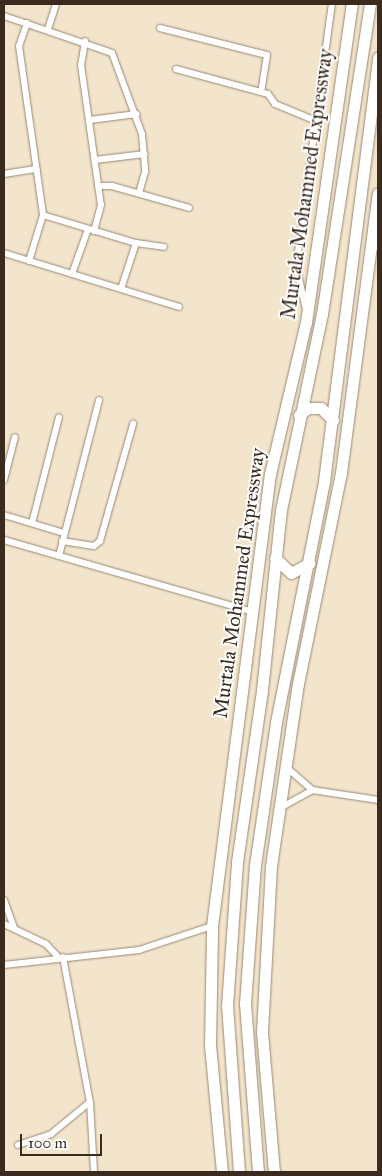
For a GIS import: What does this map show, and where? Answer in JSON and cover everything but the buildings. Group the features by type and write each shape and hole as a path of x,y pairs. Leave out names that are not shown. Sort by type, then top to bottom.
{"highway":[{"name":"Murtala Mohammed Expressway","path":"222,1172 210,1020 212,926 254,612 270,474 308,313 352,4"},
{"name":"Murtala Mohammed Expressway","path":"239,1172 227,1046 228,966 275,558 299,416 317,338 340,204 370,4"},
{"path":"258,1172 247,1063 246,969 272,749 310,562 333,420 378,57"},
{"path":"333,136 340,204"},
{"path":"274,1172 262,1032 265,923 278,809 285,766 339,481 374,242 378,193"},
{"path":"308,313 317,338"},
{"path":"299,416 308,408 321,408 333,420"},
{"path":"275,558 290,573 310,562"},
{"path":"210,1020 228,966"},
{"path":"246,969 262,1032"}],"street":[{"path":"48,29 56,4"},
{"path":"308,313 296,266 332,4"},
{"path":"4,16 85,41 112,53 137,114 145,154 139,193"},
{"path":"27,23 20,46 43,215 29,261"},
{"path":"160,28 267,55 262,92"},
{"path":"72,274 100,211 90,120 81,65 85,41"},
{"path":"176,70 262,92 275,104 316,121"},
{"path":"90,120 137,114"},
{"path":"95,160 145,154"},
{"path":"4,174 37,169"},
{"path":"98,186 139,193 189,208"},
{"path":"43,215 136,243 164,247"},
{"path":"122,289 136,243"},
{"path":"4,253 179,307"},
{"path":"58,556 100,400"},
{"path":"32,523 59,416"},
{"path":"62,541 94,546 100,541 133,424"},
{"path":"4,480 15,438"},
{"path":"4,515 64,533"},
{"path":"4,540 254,612"},
{"path":"285,766 312,790 378,800"},
{"path":"278,809 312,790"},
{"path":"4,900 14,928"},
{"path":"4,924 46,944 61,957 90,1102 94,1172"},
{"path":"4,965 61,957 139,950 212,926"},
{"path":"18,1145 51,1134 90,1102"}]}
